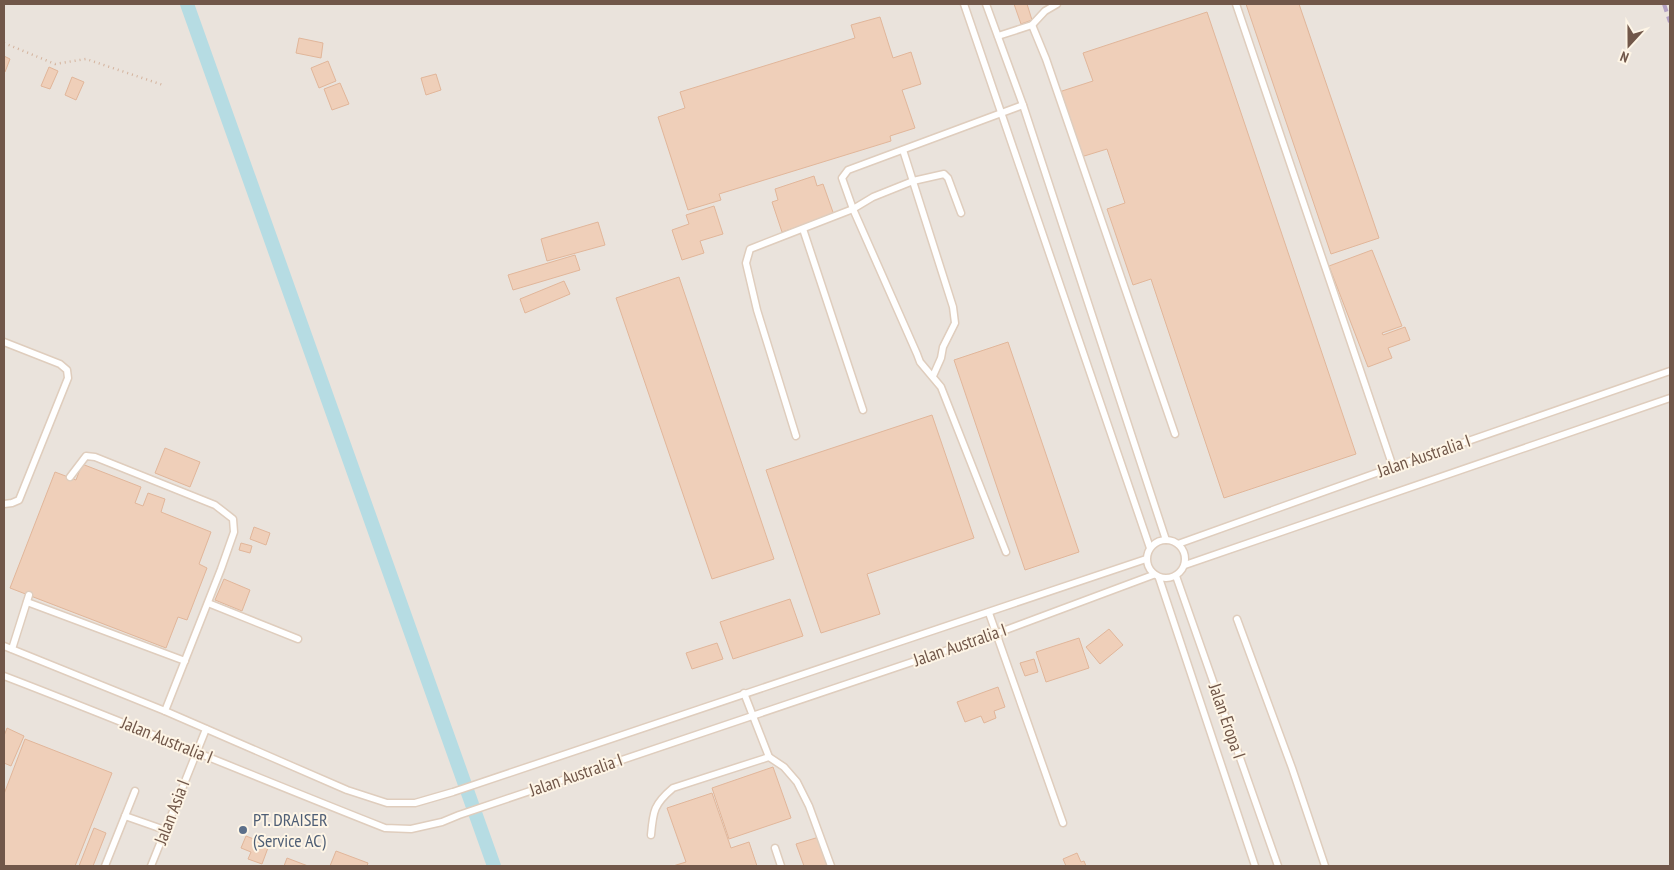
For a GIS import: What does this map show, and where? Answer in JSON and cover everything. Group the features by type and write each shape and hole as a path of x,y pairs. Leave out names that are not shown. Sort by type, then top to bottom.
{"lane":[{"path":"964,4 1150,548"},
{"path":"986,4 1023,105 1166,540"},
{"path":"998,36 1032,25 1045,11 1057,4"},
{"path":"1236,4 1393,467"},
{"path":"1032,25 1046,59 1175,434"},
{"path":"1006,552 941,387 920,362 853,209 842,178 848,170 1023,105"},
{"path":"903,150 953,307 955,323 932,376"},
{"path":"796,436 757,310 746,263 750,249 853,209 873,196 913,181 944,174 948,178 961,213"},
{"path":"802,229 863,410"},
{"path":"4,342 60,364 67,370 68,378 19,500 4,504"},
{"name":"Jalan Australia I","path":"1178,544 1670,371"},
{"name":"Jalan Australia I","path":"1185,564 1670,398"},
{"path":"70,478 86,456 95,457 215,504 233,519 234,532 173,695 165,711"},
{"path":"1156,576 1148,568 1146,559 1150,548 1157,542 1166,540 1178,544 1185,554 1185,564 1182,571 1176,576"},
{"name":"Jalan Australia I","path":"4,646 165,711 347,790 387,803 415,803 453,792 1146,559"},
{"name":"Jalan Australia I","path":"4,676 132,725 385,828 411,830 442,822 752,715 996,634 1156,576 1168,579 1176,576"},
{"name":"Jalan Eropa I","path":"1156,576 1255,866"},
{"name":"Jalan Eropa I","path":"1176,576 1278,866"},
{"path":"12,650 28,599 185,661"},
{"path":"208,603 298,639"},
{"path":"989,613 1063,823"},
{"path":"1237,619 1326,866"},
{"path":"744,693 769,757 784,767 797,782 809,806 831,866"},
{"name":"Jalan Asia I","path":"150,866 206,729"},
{"path":"651,835 653,814 660,798 673,788 769,757"},
{"path":"105,866 135,791"},
{"path":"125,816 165,830"},
{"path":"775,848 781,866"}],"path":[{"path":"4,43 55,64 86,60 163,85"}],"shaded area":[{"path":"4,4 1670,4 1670,866 4,866"}],"building":[{"path":"1014,4 1027,4 1032,20 1021,24"},
{"path":"1246,4 1299,4 1379,238 1331,254"},
{"path":"1207,12 1356,454 1224,498 1151,279 1133,285 1107,209 1125,203 1107,149 1081,157 1059,92 1093,81 1083,53"},
{"path":"880,17 893,58 911,52 921,84 902,90 915,128 890,136 891,141 719,194 721,200 688,210 658,117 685,108 680,92 855,38 851,25"},
{"path":"299,38 323,43 321,58 296,53"},
{"path":"4,56 10,59 5,72 4,71"},
{"path":"328,61 336,81 319,88 311,68"},
{"path":"49,67 58,71 50,89 41,86"},
{"path":"436,74 441,90 426,95 421,78"},
{"path":"72,77 84,82 76,100 65,95"},
{"path":"340,83 349,104 332,110 324,89"},
{"path":"814,176 817,186 823,184 834,215 782,232 772,202 778,200 775,189"},
{"path":"714,206 723,234 700,241 704,253 682,260 672,230 689,224 686,215"},
{"path":"598,222 605,245 547,261 541,239"},
{"path":"1372,250 1402,326 1382,333 1383,335 1405,327 1410,340 1388,348 1392,358 1368,367 1329,266"},
{"path":"575,255 580,270 513,290 508,275"},
{"path":"679,277 774,559 712,579 616,298"},
{"path":"564,281 570,294 525,313 520,299"},
{"path":"1008,342 1079,552 1025,570 954,360"},
{"path":"932,415 974,538 867,574 880,614 821,633 766,470"},
{"path":"165,448 200,462 190,487 155,473"},
{"path":"82,464 141,487 135,503 143,506 148,493 165,499 161,512 211,532 199,564 207,568 187,620 178,617 166,648 10,588 55,472 76,480"},
{"path":"254,527 270,533 266,545 250,539"},
{"path":"241,543 252,546 250,553 239,550"},
{"path":"224,579 250,590 242,611 215,600"},
{"path":"790,599 803,636 733,659 720,622"},
{"path":"1109,629 1123,645 1100,664 1086,647"},
{"path":"1079,638 1089,668 1046,682 1036,652"},
{"path":"717,643 723,659 692,669 686,653"},
{"path":"1034,659 1038,672 1025,676 1020,663"},
{"path":"998,687 1005,707 994,711 996,718 984,723 981,716 965,722 957,702"},
{"path":"7,728 24,736 11,766 4,763 4,736"},
{"path":"25,739 112,773 75,866 4,866 4,794"},
{"path":"773,767 791,818 729,839 712,788"},
{"path":"712,793 731,848 749,842 757,866 673,866 686,862 667,808"},
{"path":"94,828 106,833 93,866 79,866"},
{"path":"246,836 269,845 262,864 248,859 251,852 241,848"},
{"path":"819,837 829,866 804,866 796,844"},
{"path":"336,851 368,863 367,866 330,866"},
{"path":"1077,853 1081,862 1084,861 1086,866 1066,866 1063,859"},
{"path":"287,858 308,866 284,866"}],"waterway":[{"path":"187,4 494,866"}],"railway":[{"path":"1664,4 1670,22"}],"place":[{"name":"PT. DRAISER (Service AC)","path":"243,830"}]}
